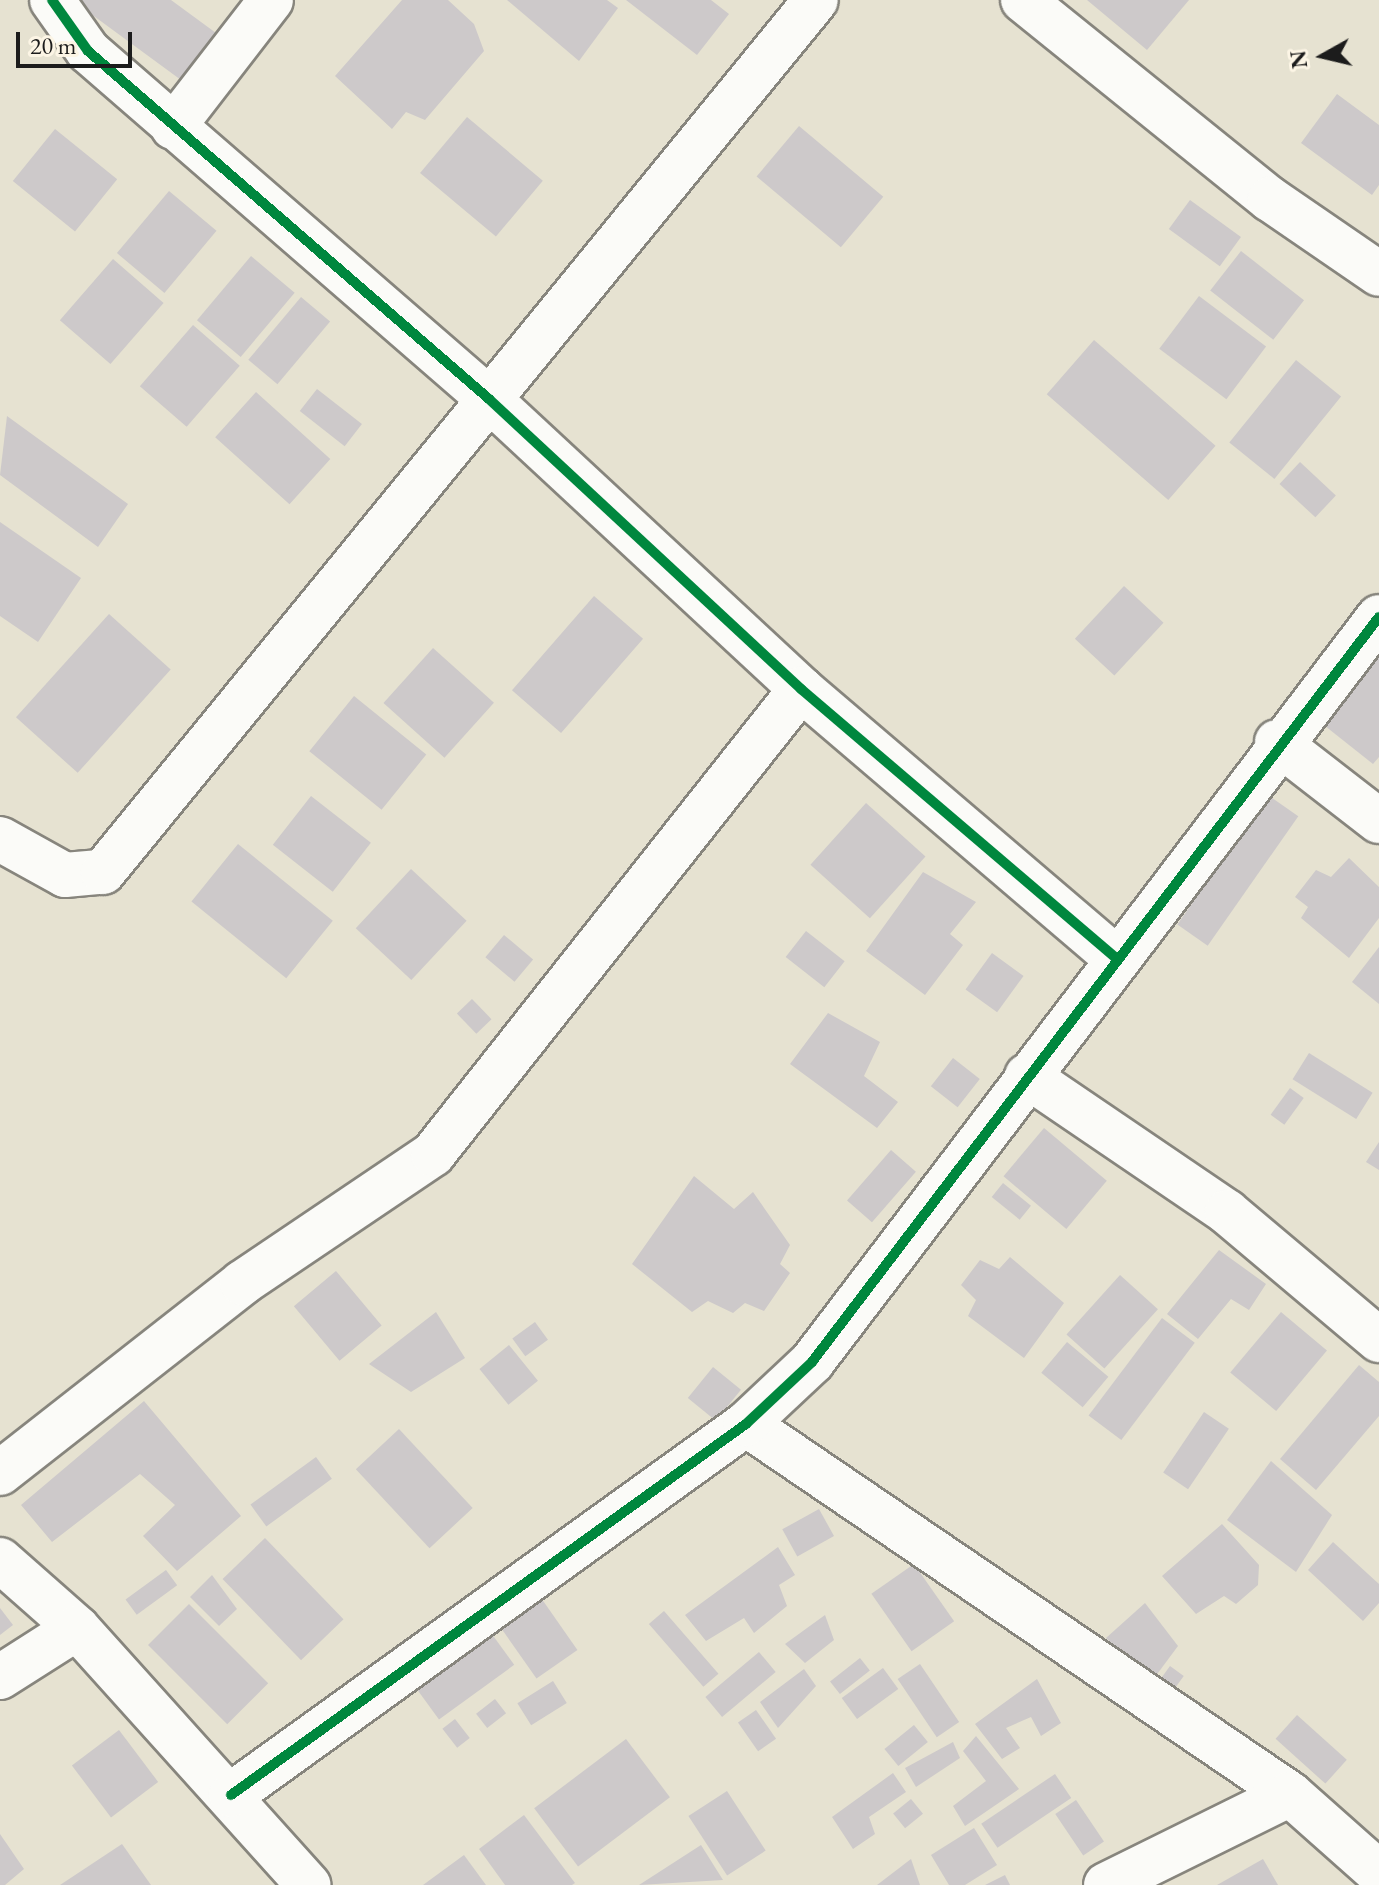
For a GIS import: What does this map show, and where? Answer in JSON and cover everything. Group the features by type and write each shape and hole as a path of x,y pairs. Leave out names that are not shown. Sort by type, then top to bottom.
{"street":[{"path":"52,0 88,51 489,399 801,689 1116,958"},
{"path":"173,127 271,0"},
{"path":"0,839 65,875 103,872 816,0"},
{"path":"1023,0 1270,199 1379,274"},
{"path":"231,1795 746,1424 812,1362 1277,742 1379,617"},
{"path":"0,1473 242,1283 433,1154 801,689"},
{"path":"1277,742 1379,821"},
{"path":"1027,1076 1227,1212 1379,1340"},
{"path":"746,1424 1290,1794 1379,1873"},
{"path":"0,1560 77,1628 231,1795 308,1885"},
{"path":"0,1677 77,1628"},
{"path":"1106,1885 1290,1794"}],"building":[{"path":"72,0 171,0 216,33 181,80"},
{"path":"402,0 448,0 474,24 484,51 425,120 406,112 392,129 335,76"},
{"path":"507,0 607,0 618,8 579,61"},
{"path":"626,0 711,0 729,14 697,55"},
{"path":"1087,0 1189,0 1147,50"},
{"path":"1337,94 1379,125 1379,185 1372,195 1301,143"},
{"path":"467,117 543,181 496,237 420,173"},
{"path":"799,126 883,197 841,247 757,177"},
{"path":"55,129 117,179 75,231 13,181"},
{"path":"169,191 216,231 164,293 117,253"},
{"path":"1190,200 1241,237 1220,266 1169,229"},
{"path":"1241,251 1304,300 1273,340 1210,290"},
{"path":"251,256 295,293 241,357 197,320"},
{"path":"113,259 164,303 110,364 60,320"},
{"path":"1199,296 1266,347 1226,399 1159,349"},
{"path":"301,297 330,321 277,384 248,360"},
{"path":"193,325 240,366 187,427 140,386"},
{"path":"1094,340 1216,446 1168,500 1047,394"},
{"path":"1296,360 1341,397 1274,479 1229,442"},
{"path":"317,389 362,424 345,446 300,411"},
{"path":"256,392 330,459 289,504 215,437"},
{"path":"7,416 128,504 98,547 0,475"},
{"path":"1300,462 1336,495 1315,517 1280,484"},
{"path":"0,522 81,578 38,642 0,616"},
{"path":"1124,586 1163,623 1114,675 1075,639"},
{"path":"594,596 643,639 561,733 512,690"},
{"path":"109,614 171,670 78,773 16,717"},
{"path":"433,648 494,703 444,758 383,703"},
{"path":"1379,652 1379,757 1373,764 1320,722"},
{"path":"354,696 426,755 382,810 309,751"},
{"path":"1268,795 1298,816 1208,946 1177,924"},
{"path":"311,796 371,843 333,892 273,845"},
{"path":"866,803 925,857 870,918 810,865"},
{"path":"238,844 333,921 286,978 191,902"},
{"path":"1349,858 1379,887 1379,918 1349,958 1301,918 1308,907 1295,897 1316,870 1331,877"},
{"path":"411,869 467,921 411,980 356,928"},
{"path":"923,872 976,902 950,934 963,945 925,995 866,951"},
{"path":"806,931 845,961 824,987 786,957"},
{"path":"504,935 533,959 514,982 485,957"},
{"path":"1379,947 1379,1004 1352,982"},
{"path":"992,953 1024,976 997,1012 966,989"},
{"path":"472,999 491,1019 476,1034 457,1014"},
{"path":"828,1013 880,1042 864,1076 898,1102 877,1128 790,1064"},
{"path":"1309,1053 1373,1093 1356,1119 1293,1079"},
{"path":"953,1058 980,1079 958,1107 931,1086"},
{"path":"1290,1088 1304,1098 1284,1125 1271,1115"},
{"path":"1044,1128 1107,1181 1066,1229 1004,1176"},
{"path":"1379,1142 1379,1170 1366,1162"},
{"path":"891,1150 916,1172 872,1222 847,1201"},
{"path":"694,1176 734,1209 753,1192 790,1245 780,1264 790,1273 764,1311 745,1303 733,1313 708,1301 692,1312 632,1264"},
{"path":"1003,1183 1031,1206 1020,1220 992,1197"},
{"path":"1219,1250 1266,1284 1249,1310 1231,1299 1198,1339 1167,1314"},
{"path":"1010,1257 1064,1303 1024,1358 968,1316 976,1300 961,1285 980,1260 999,1269"},
{"path":"336,1271 382,1325 340,1361 294,1306"},
{"path":"1120,1275 1158,1309 1104,1369 1066,1334"},
{"path":"436,1312 465,1358 411,1392 369,1364"},
{"path":"1281,1312 1327,1351 1276,1411 1230,1373"},
{"path":"1162,1318 1195,1343 1121,1440 1089,1415"},
{"path":"535,1322 548,1340 525,1356 512,1338"},
{"path":"1067,1342 1108,1377 1083,1407 1041,1373"},
{"path":"509,1345 538,1381 508,1405 479,1369"},
{"path":"1359,1365 1379,1382 1379,1416 1316,1490 1280,1459"},
{"path":"713,1367 741,1390 716,1421 688,1398"},
{"path":"144,1401 241,1516 177,1571 143,1536 175,1505 140,1474 52,1542 21,1505"},
{"path":"1204,1412 1229,1429 1188,1489 1163,1473"},
{"path":"399,1429 473,1508 430,1548 356,1469"},
{"path":"316,1457 332,1479 266,1526 250,1505"},
{"path":"1271,1461 1332,1515 1296,1572 1227,1520"},
{"path":"819,1509 834,1536 797,1556 782,1529"},
{"path":"1222,1524 1259,1565 1258,1585 1236,1604 1224,1596 1196,1614 1162,1576"},
{"path":"265,1538 343,1619 301,1660 223,1579"},
{"path":"1333,1542 1379,1584 1379,1603 1363,1621 1308,1570"},
{"path":"778,1547 795,1575 779,1585 787,1606 754,1633 744,1618 706,1641 685,1615"},
{"path":"914,1564 954,1621 912,1651 871,1594"},
{"path":"166,1570 177,1585 137,1615 126,1599"},
{"path":"212,1575 237,1609 219,1626 190,1597"},
{"path":"539,1595 577,1650 536,1679 498,1624"},
{"path":"1145,1603 1178,1646 1152,1681 1106,1638"},
{"path":"189,1604 268,1683 227,1724 148,1645"},
{"path":"0,1608 13,1625 0,1635"},
{"path":"664,1611 718,1674 703,1687 649,1624"},
{"path":"825,1615 834,1640 805,1663 785,1644"},
{"path":"486,1626 514,1665 439,1719 411,1681"},
{"path":"759,1652 776,1672 722,1717 705,1697"},
{"path":"860,1658 870,1671 840,1694 830,1681"},
{"path":"920,1664 959,1722 937,1737 898,1679"},
{"path":"1170,1666 1184,1676 1168,1697 1155,1687"},
{"path":"883,1668 898,1689 857,1719 842,1698"},
{"path":"804,1669 816,1686 778,1728 760,1702"},
{"path":"1037,1679 1061,1723 1041,1736 1031,1717 1006,1728 1020,1748 1002,1759 975,1724"},
{"path":"553,1681 567,1703 531,1725 517,1703"},
{"path":"495,1699 506,1713 487,1728 476,1714"},
{"path":"756,1710 776,1739 758,1751 738,1723"},
{"path":"1297,1715 1347,1760 1325,1784 1276,1739"},
{"path":"455,1719 470,1738 457,1748 442,1729"},
{"path":"914,1725 928,1742 898,1766 884,1749"},
{"path":"119,1730 158,1782 111,1817 72,1766"},
{"path":"976,1736 1019,1789 965,1826 953,1806 986,1781 963,1751"},
{"path":"626,1739 670,1797 578,1867 534,1808"},
{"path":"953,1742 960,1758 916,1787 905,1768"},
{"path":"893,1773 906,1792 869,1817 875,1834 853,1849 832,1817"},
{"path":"1055,1774 1071,1798 997,1848 981,1824"},
{"path":"727,1791 766,1851 727,1876 688,1816"},
{"path":"911,1799 923,1814 905,1828 893,1813"},
{"path":"1076,1800 1104,1841 1083,1855 1055,1814"},
{"path":"524,1815 575,1883 505,1885 479,1849"},
{"path":"974,1828 997,1865 965,1885 949,1885 931,1855"},
{"path":"0,1834 24,1869 5,1885 0,1885"},
{"path":"122,1844 151,1885 60,1885"},
{"path":"701,1845 723,1880 639,1885"},
{"path":"464,1855 486,1885 423,1885"},
{"path":"911,1859 920,1885 877,1885"},
{"path":"1263,1859 1278,1885 1217,1885"},
{"path":"1005,1875 1010,1885 985,1885"}],"cycle path":[{"path":"52,0 88,51 489,399 801,689 1116,958"},
{"path":"231,1795 746,1424 812,1362 1379,617"}]}
